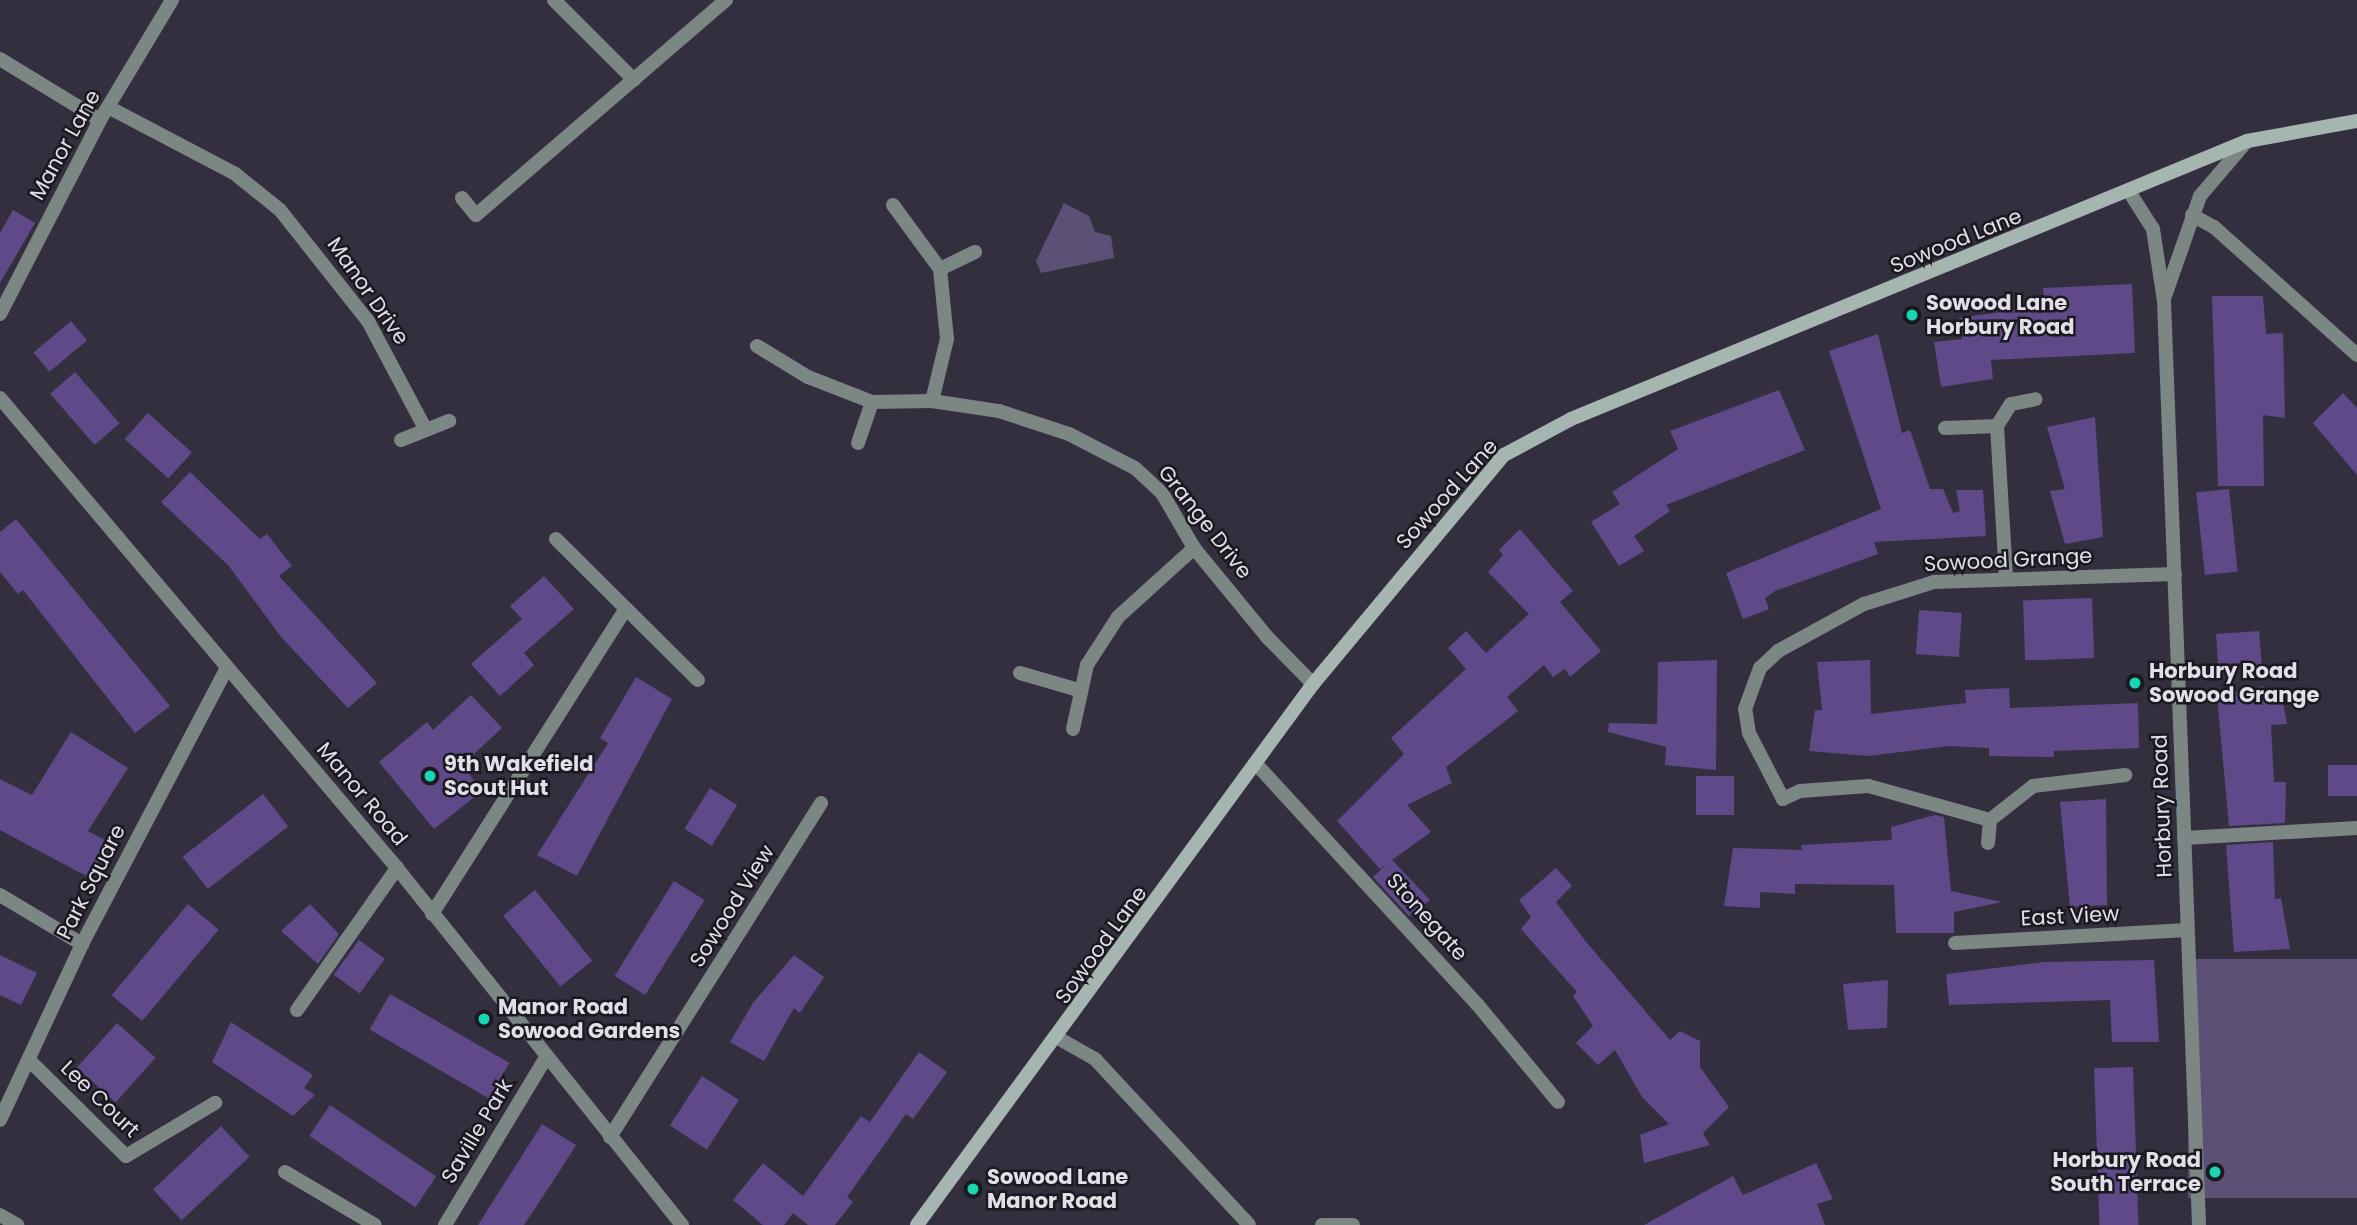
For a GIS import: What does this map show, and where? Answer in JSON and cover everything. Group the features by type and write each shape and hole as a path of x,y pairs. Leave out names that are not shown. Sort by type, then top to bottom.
{"main road":[{"name":"Sowood Lane","path":"917,1225 1258,766 1314,684 1504,455 1571,419 2130,193 2247,141 2357,121"}],"street":[{"name":"Manor Lane","path":"0,314 100,120 172,0"},
{"path":"554,0 634,80"},
{"path":"461,198 475,215 726,0"},
{"path":"0,59 100,120"},
{"name":"Manor Drive","path":"110,107 234,173 280,211 368,321 426,430"},
{"name":"Horbury Road","path":"2164,301 2192,215 2222,165 2247,141"},
{"name":"Horbury Road","path":"2130,193 2152,229 2164,301 2199,1225"},
{"path":"893,205 940,269 947,339 932,401"},
{"path":"2192,215 2214,227 2357,355"},
{"path":"940,269 975,252"},
{"name":"Grange Drive","path":"757,346 808,377 872,402 932,401 1030,420 1115,456 1162,493 1194,548 1314,684"},
{"name":"Manor Road","path":"0,398 397,868 545,1059 682,1225"},
{"path":"2006,578 1997,426 2011,404 2036,399"},
{"path":"858,443 872,402"},
{"path":"401,440 449,421"},
{"path":"1945,428 1997,426"},
{"path":"556,539 624,611 698,680"},
{"path":"1073,729 1078,690 1118,617 1194,548"},
{"name":"Sowood Grange","path":"1990,820 1868,786 1800,791 1783,799 1749,733 1745,709 1749,686 1778,651 1853,610 1934,582 2175,574"},
{"path":"432,914 624,611"},
{"name":"Park Square","path":"0,1120 30,1061 82,944 228,668"},
{"path":"1020,673 1078,690"},
{"name":"Stonegate","path":"1258,766 1477,1004 1558,1102"},
{"path":"1988,843 1990,820 2033,786 2126,775"},
{"name":"Sowood View","path":"610,1137 821,803"},
{"path":"2184,838 2357,828"},
{"path":"297,1010 397,868"},
{"path":"0,895 82,944"},
{"name":"East View","path":"1955,943 2188,930"},
{"path":"1058,1038 1096,1059 1249,1225"},
{"name":"Saville Park","path":"445,1225 545,1059"},
{"name":"Lee Court","path":"30,1061 126,1156 215,1102"},
{"path":"285,1172 375,1225"},
{"path":"0,1215 17,1225"},
{"path":"1322,1225 1353,1225"}],"shaded area":[{"path":"1064,203 1089,216 1095,232 1111,236 1114,258 1041,273 1036,261"},
{"path":"2188,959 2357,959 2357,1198 2188,1198"}],"building":[{"path":"13,210 35,223 0,283 0,233"},
{"path":"2132,284 2135,353 1991,360 1993,379 1941,387 1934,342 1962,339 1959,318 2045,306 2043,288"},
{"path":"2212,296 2263,296 2266,334 2283,333 2285,418 2263,415 2264,486 2218,486"},
{"path":"71,321 87,340 50,372 33,352"},
{"path":"1878,334 1902,433 1910,430 1930,489 1943,489 1953,513 1960,511 1956,490 1983,490 1986,536 1874,542 1878,554 1775,591 1765,598 1769,609 1743,619 1726,573 1881,509 1829,351"},
{"path":"75,372 120,423 95,445 50,394"},
{"path":"1779,390 1805,450 1666,505 1670,511 1634,536 1644,551 1619,566 1591,522 1620,504 1612,492 1678,449 1670,431"},
{"path":"2343,393 2357,408 2357,475 2313,423"},
{"path":"148,413 192,452 168,478 125,439"},
{"path":"2095,417 2103,537 2065,544 2050,491 2065,489 2047,427"},
{"path":"190,472 260,539 267,534 292,566 279,576 377,683 348,708 282,638 228,565 161,502"},
{"path":"2229,489 2238,572 2205,575 2196,492"},
{"path":"16,519 170,706 135,733 23,590 18,594 0,572 0,532"},
{"path":"1520,529 1573,591 1560,602 1601,651 1570,677 1565,669 1553,677 1544,665 1507,697 1518,711 1446,767 1452,783 1407,805 1431,832 1392,860 1430,900 1409,916 1373,877 1388,863 1380,869 1337,821 1404,754 1391,738 1466,669 1448,648 1466,631 1486,653 1529,614 1488,572 1503,555 1499,550"},
{"path":"544,576 574,609 524,653 534,665 500,696 471,664 522,619 510,606"},
{"path":"2092,598 2094,658 2025,660 2023,600"},
{"path":"1919,610 1962,613 1959,657 1916,654"},
{"path":"2259,631 2262,666 2218,664 2216,634"},
{"path":"1717,660 1716,770 1665,765 1666,747 1608,732 1609,723 1657,724 1658,662"},
{"path":"1870,660 1871,714 1966,703 1965,690 2009,688 2010,708 2138,703 2139,748 2054,751 2054,757 1989,756 1989,748 1949,746 1868,756 1809,751 1815,710 1822,710 1817,662"},
{"path":"636,677 672,699 577,876 537,855 608,743 600,738"},
{"path":"2264,686 2265,692 2281,691 2287,724 2271,725 2274,782 2286,782 2285,823 2229,826 2217,696"},
{"name":"9th Wakefield Scout Hut","path":"471,695 502,728 462,765 482,791 434,829 379,762 427,722 433,730"},
{"path":"71,732 128,768 88,831 109,842 90,878 0,830 0,779 32,795"},
{"path":"2328,765 2357,765 2357,796 2328,796"},
{"path":"1696,776 1734,776 1734,815 1696,815"},
{"path":"710,788 737,805 712,846 685,829"},
{"path":"263,794 288,826 208,889 183,857"},
{"path":"2106,799 2107,905 2070,907 2060,802"},
{"path":"1935,815 1944,817 1951,891 2002,902 1954,912 1954,933 1896,933 1894,885 1795,884 1795,894 1760,892 1760,908 1724,906 1733,848 1802,850 1801,845 1892,840 1891,827"},
{"path":"2273,842 2275,899 2281,898 2290,949 2234,952 2226,845"},
{"path":"1556,868 1572,886 1556,902 1587,943 1670,1040 1680,1031 1700,1041 1700,1067 1729,1107 1703,1133 1710,1145 1644,1163 1640,1135 1669,1124 1642,1097 1615,1050 1598,1065 1576,1043 1593,1026 1573,996 1577,992 1521,929 1531,917 1519,900"},
{"path":"674,881 705,900 645,995 615,976"},
{"path":"535,890 592,961 560,987 503,916"},
{"path":"188,904 219,930 142,1021 112,995"},
{"path":"310,904 339,934 318,964 281,931"},
{"path":"359,940 385,959 360,994 334,975"},
{"path":"0,955 37,973 21,1005 0,995"},
{"path":"794,955 824,977 800,1013 794,1008 764,1061 730,1042 753,1003"},
{"path":"2154,960 2159,1042 2112,1042 2110,1000 1949,1005 1946,974 2044,962"},
{"path":"1888,980 1887,1028 1848,1030 1843,984"},
{"path":"390,994 510,1063 489,1099 370,1030"},
{"path":"231,1022 313,1075 304,1088 315,1095 293,1116 212,1062"},
{"path":"117,1023 156,1058 115,1102 77,1068"},
{"path":"919,1052 947,1072 913,1119 906,1114 847,1197 853,1202 835,1225 808,1225 793,1213 784,1225 763,1225 733,1200 763,1163 803,1196 861,1116 870,1122"},
{"path":"2133,1067 2139,1225 2099,1225 2094,1068"},
{"path":"702,1076 739,1100 707,1149 670,1125"},
{"path":"330,1105 436,1177 415,1207 309,1136"},
{"path":"542,1124 576,1145 561,1169 524,1225 478,1225"},
{"path":"221,1126 250,1157 182,1220 153,1189"},
{"path":"1816,1163 1833,1199 1817,1204 1825,1225 1644,1225 1733,1176 1743,1195"}],"place":[{"name":"Sowood Lane Horbury Road","path":"1912,315"},
{"name":"Horbury Road Sowood Grange","path":"2135,683"},
{"name":"9th Wakefield Scout Hut","path":"430,776"},
{"name":"Manor Road Sowood Gardens","path":"484,1019"},
{"name":"Horbury Road South Terrace","path":"2215,1172"},
{"name":"Sowood Lane Manor Road","path":"973,1189"}]}
